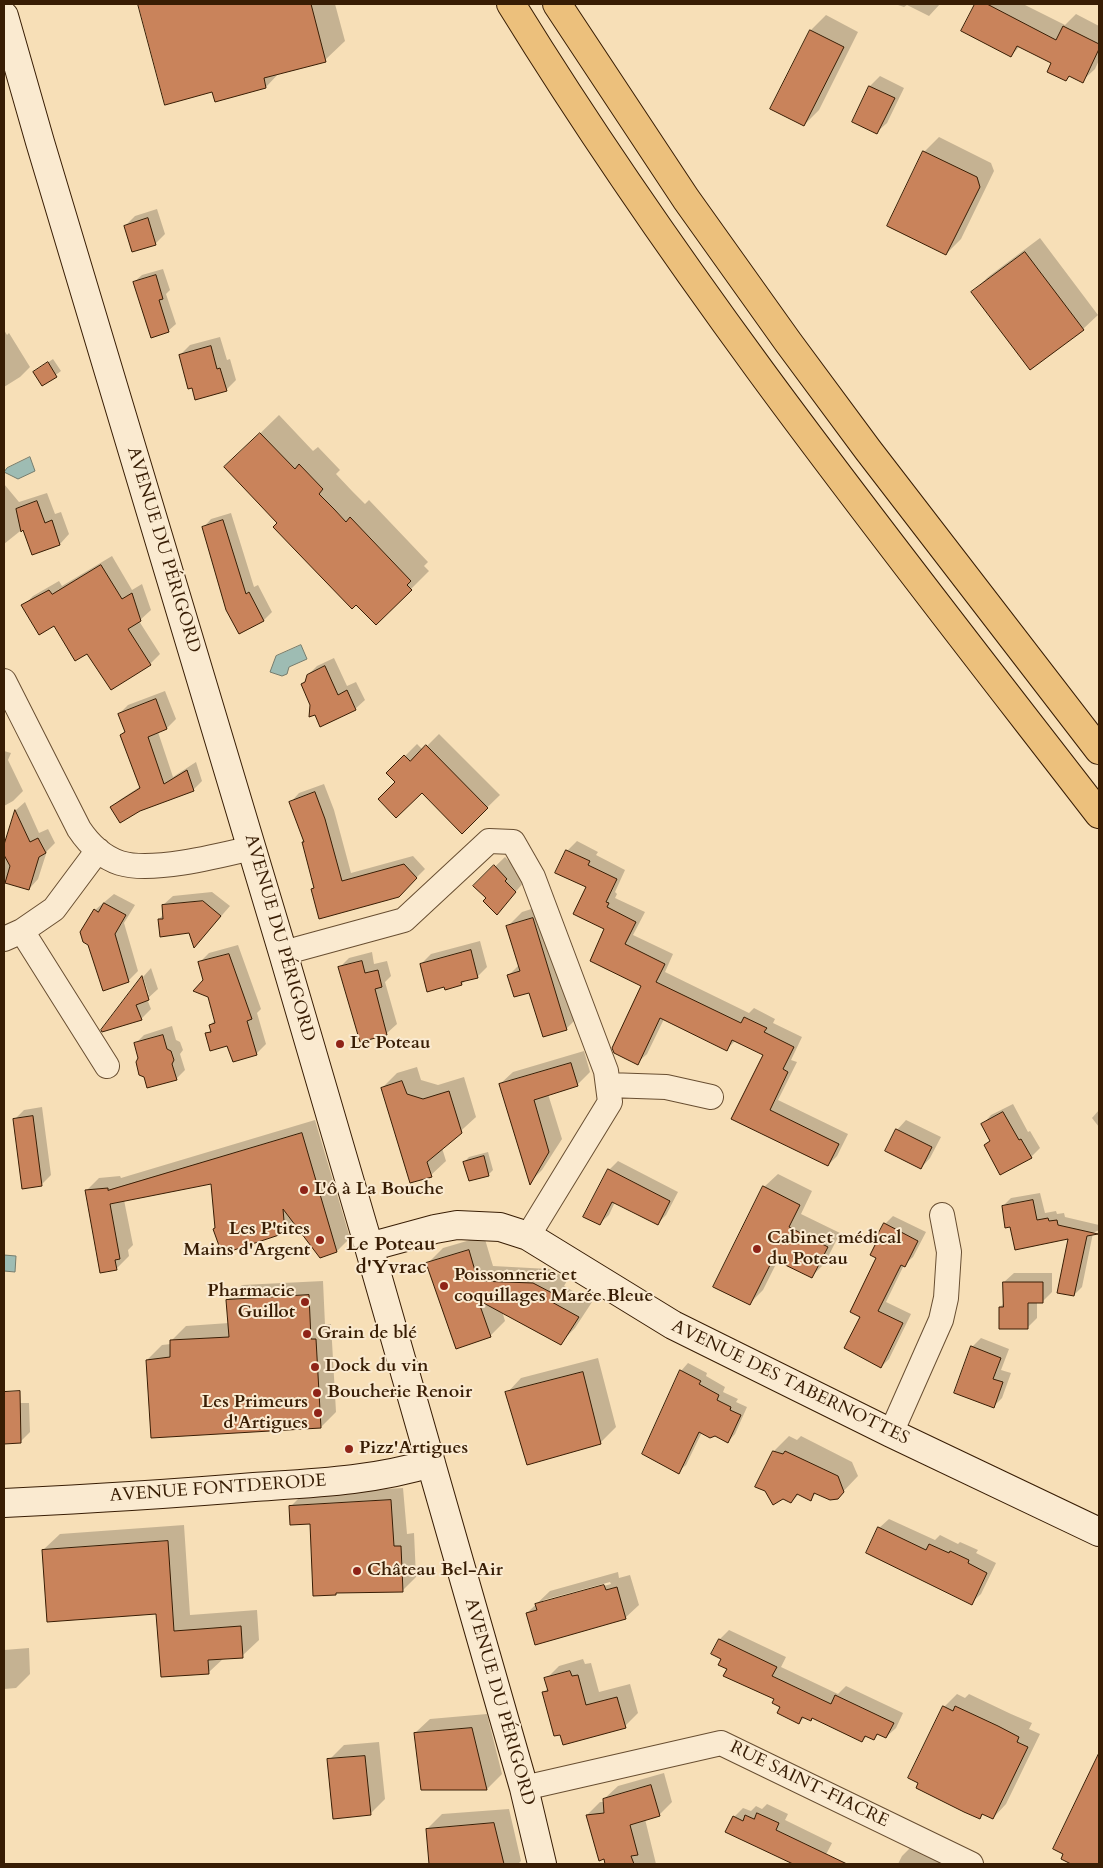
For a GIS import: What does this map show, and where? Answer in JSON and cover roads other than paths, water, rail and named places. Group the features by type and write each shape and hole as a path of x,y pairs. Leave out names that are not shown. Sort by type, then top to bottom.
{"highway":[{"path":"511,4 604,148 678,257 750,357 1099,814"},
{"path":"557,4 686,199 782,334 868,450 1099,750"}],"street":[{"name":"AVENUE DU PÉRIGORD","path":"4,16 369,1247 524,1788 542,1864"},
{"path":"4,681 10,710 79,829 88,843 110,859 120,863 145,866 163,865 252,848"},
{"path":"283,953 404,920 489,841 513,842 533,877 606,1071 610,1102 528,1236"},
{"path":"98,850 54,909 13,935 107,1066"},
{"path":"608,1085 666,1087 711,1096"},
{"path":"891,1433 941,1320 946,1298 949,1252 942,1215"},
{"name":"AVENUE DES TABERNOTTES","path":"369,1247 435,1228 457,1225 500,1227 528,1236 673,1325 891,1433 1099,1532"},
{"name":"AVENUE FONTDERODE","path":"4,1503 333,1481 374,1477 405,1471 431,1462"},
{"name":"RUE SAINT-FIACRE","path":"524,1788 721,1743 971,1864"}],"water":[{"path":"30,457 35,471 18,479 4,472 7,468"},
{"path":"301,645 307,659 289,667 287,674 282,676 270,672 276,656"},
{"path":"4,1255 16,1256 15,1272 4,1271"}],"place":[{"name":"Le Poteau","path":"340,1044"},
{"name":"L'ô à La Bouche","path":"304,1190"},
{"name":"Les P'tites Mains d'Argent","path":"320,1240"},
{"name":"Cabinet médical du Poteau","path":"757,1249"},
{"name":"Poissonnerie et coquillages Marée Bleue","path":"444,1286"},
{"name":"Pharmacie Guillot","path":"305,1302"},
{"name":"Grain de blé","path":"307,1334"},
{"name":"Dock du vin","path":"315,1367"},
{"name":"Boucherie Renoir","path":"317,1393"},
{"name":"Les Primeurs d'Artigues","path":"318,1413"},
{"name":"Pizz'Artigues","path":"349,1449"},
{"name":"Château Bel-Air","path":"357,1571"}],"district":[{"name":"Le Poteau d'Yvrac","path":"391,1256"}]}
